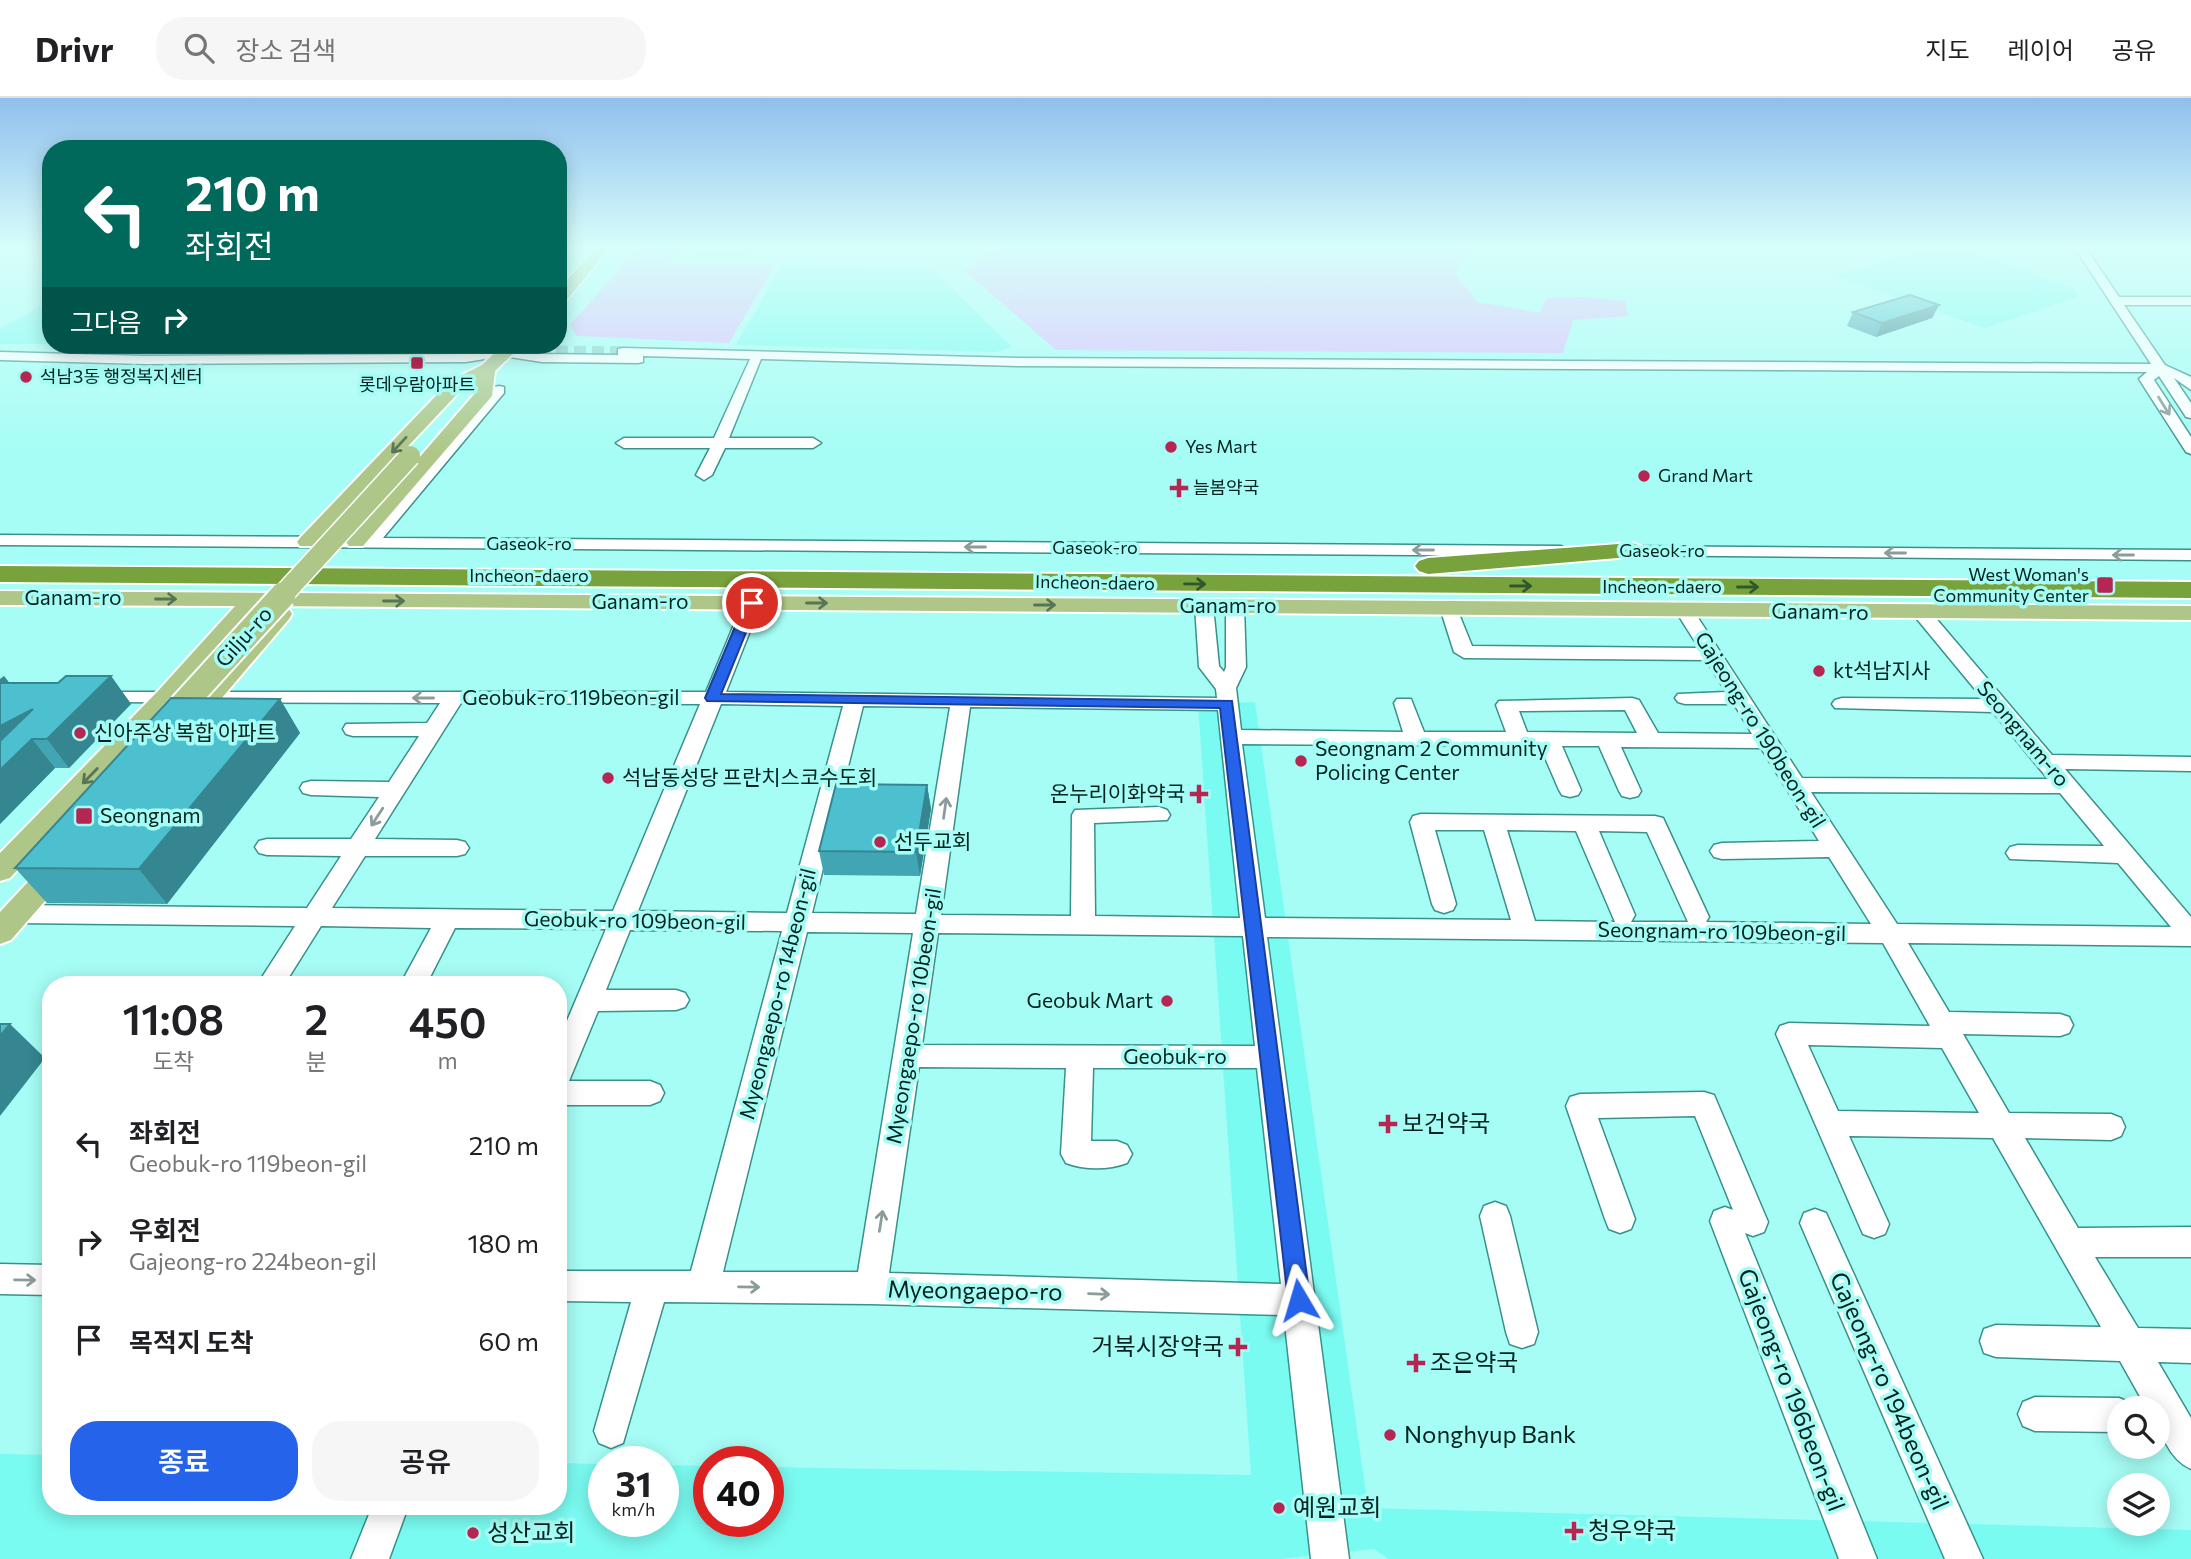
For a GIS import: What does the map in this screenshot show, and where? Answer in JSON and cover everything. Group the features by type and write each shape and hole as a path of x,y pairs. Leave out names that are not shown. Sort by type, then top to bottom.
{"highway":[{"path":"1425,566 1632,551"},
{"name":"Incheon-daero","path":"0,559 2191,572"},
{"name":"Incheon-daero","path":"0,574 571,576 1237,595 2191,590"},
{"path":"1237,595 1541,609"}],"main road":[{"name":"Gilju-ro","path":"5,916 168,708 410,456 501,354"},
{"name":"Gilju-ro","path":"307,542 456,385 487,369"},
{"name":"Gilju-ro","path":"363,542 486,392 487,369"},
{"name":"Ganam-ro","path":"0,598 1204,606 1237,595 1449,608 2191,613"},
{"path":"0,871 168,708 253,600"},
{"path":"164,748 294,600"},
{"path":"5,916 81,841"}],"street":[{"path":"2126,316 2187,408"},
{"path":"606,344 622,352 755,361 884,365 1018,362"},
{"path":"530,354 542,358 622,352 1018,362 2162,368 2184,377 2191,386"},
{"path":"0,356 145,360 294,354"},
{"path":"430,354 466,358 481,354"},
{"path":"704,475 755,361"},
{"path":"2162,368 2146,379 2191,449"},
{"path":"363,542 499,390"},
{"path":"624,443 813,443"},
{"name":"Gaseok-ro","path":"0,540 2191,555"},
{"path":"1237,595 1236,667 1227,696 1330,1559"},
{"path":"567,1054 752,603"},
{"path":"1204,606 1209,667 1227,696"},
{"path":"1449,608 1464,652 1712,654"},
{"name":"Gajeong-ro 190beon-gil","path":"1684,610 1890,934 2130,1345 2154,1396"},
{"name":"Seongnam-ro","path":"1922,612 2191,935"},
{"name":"Geobuk-ro 119beon-gil","path":"69,695 168,708 210,696 961,702 1227,696"},
{"path":"276,976 454,698"},
{"path":"1685,698 1740,698"},
{"name":"Myeongaepo-ro 14beon-gil","path":"703,1287 854,701"},
{"name":"Myeongaepo-ro 10beon-gil","path":"871,1288 961,702"},
{"path":"1404,703 1416,739"},
{"path":"1519,739 1506,705 1632,704 1651,740"},
{"path":"1842,704 2000,706"},
{"path":"353,729 434,730"},
{"path":"1231,737 1767,741"},
{"path":"1548,740 1570,790"},
{"path":"1607,740 1630,791"},
{"path":"2047,762 2191,764"},
{"path":"1795,785 2067,786"},
{"path":"311,788 395,790"},
{"path":"1083,926 1083,816 1159,815"},
{"path":"1444,904 1422,822 1655,824 1697,917"},
{"path":"1493,822 1526,930"},
{"path":"1584,823 1623,915"},
{"path":"267,848 457,848"},
{"name":"Gajeong-ro 190beon-gil","path":"1722,851 1836,849"},
{"path":"2018,853 2125,855"},
{"name":"Geobuk-ro 109beon-gil","path":"5,916 1254,928"},
{"path":"418,976 447,920"},
{"name":"Seongnam-ro 109beon-gil","path":"1254,928 2191,935"},
{"path":"589,1001 676,1000"},
{"path":"1874,1224 1789,1034 2060,1025"},
{"name":"Geobuk-ro","path":"908,1056 1269,1056"},
{"path":"1080,1056 1076,1154 1117,1154"},
{"path":"567,1093 650,1093"},
{"name":"Gajeong-ro 196beon-gil","path":"1620,1219 1580,1106 1704,1104 1739,1221 1858,1559"},
{"path":"1829,1124 2111,1127"},
{"path":"1495,1216 1522,1332"},
{"name":"Gajeong-ro 194beon-gil","path":"1815,1223 1964,1559"},
{"path":"2071,1243 2191,1242"},
{"path":"0,1279 42,1280"},
{"name":"Myeongaepo-ro","path":"567,1286 871,1288 1299,1300"},
{"path":"611,1431 652,1286"},
{"path":"1996,1341 2191,1346"},
{"path":"2035,1414 2107,1415"},
{"name":"Gajeong-ro 190beon-gil","path":"2170,1424 2191,1451"},
{"path":"370,1559 387,1515"}],"shaded area":[{"path":"23,316 42,316 42,344 0,344 0,329"},
{"path":"578,316 745,316 729,343 577,336 570,325"},
{"path":"753,316 980,316 1012,347 996,352 736,345"},
{"path":"1017,316 1626,316 1573,320 1563,353 1056,350"},
{"path":"1951,316 2021,316 1985,328"},
{"path":"1255,702 1368,1508 2107,1528 2107,1536 2170,1536 2170,1529 2191,1530 2191,1559 1389,1559 1374,1549 1279,1559 0,1559 0,1454 42,1455 42,1515 567,1515 567,1463 588,1464 588,1537 679,1537 679,1465 693,1466 693,1537 784,1537 784,1467 1251,1475 1198,704"}],"building":[{"path":"1864,316 1904,316 1882,323"},
{"path":"66,676 111,676 47,739 32,739 0,770 0,741 33,709 0,726 0,683 58,683"},
{"path":"171,698 280,699 139,869 15,868"},
{"path":"836,784 927,785 916,852 819,851"},
{"path":"0,1024 10,1024 0,1036"}],"tunnel":[{"path":"567,352 623,352"}],"place":[{"name":"롯데우람아파트","path":"417,363"},
{"name":"석남3동 행정복지센터","path":"26,377"},
{"name":"Yes Mart","path":"1171,447"},
{"name":"Grand Mart","path":"1644,476"},
{"name":"늘봄약국","path":"1179,488"},
{"name":"West Woman's Community Center","path":"2105,585"},
{"name":"kt석남지사","path":"1819,671"},
{"name":"신아주상 복합 아파트","path":"80,733"},
{"name":"Seongnam 2 Community Policing Center","path":"1301,761"},
{"name":"석남동성당 프란치스코수도회","path":"608,778"},
{"name":"온누리이화약국","path":"1199,794"},
{"name":"Seongnam","path":"84,816"},
{"name":"선두교회","path":"880,842"},
{"name":"Geobuk Mart","path":"1167,1001"},
{"name":"보건약국","path":"1388,1124"},
{"name":"거북시장약국","path":"1238,1347"},
{"name":"조은약국","path":"1416,1363"},
{"name":"Nonghyup Bank","path":"1390,1435"},
{"name":"예원교회","path":"1279,1508"},
{"name":"청우약국","path":"1574,1531"},
{"name":"성산교회","path":"473,1533"}],"route":[{"path":"752,603 712,698 1227,704 1299,1300"}]}
